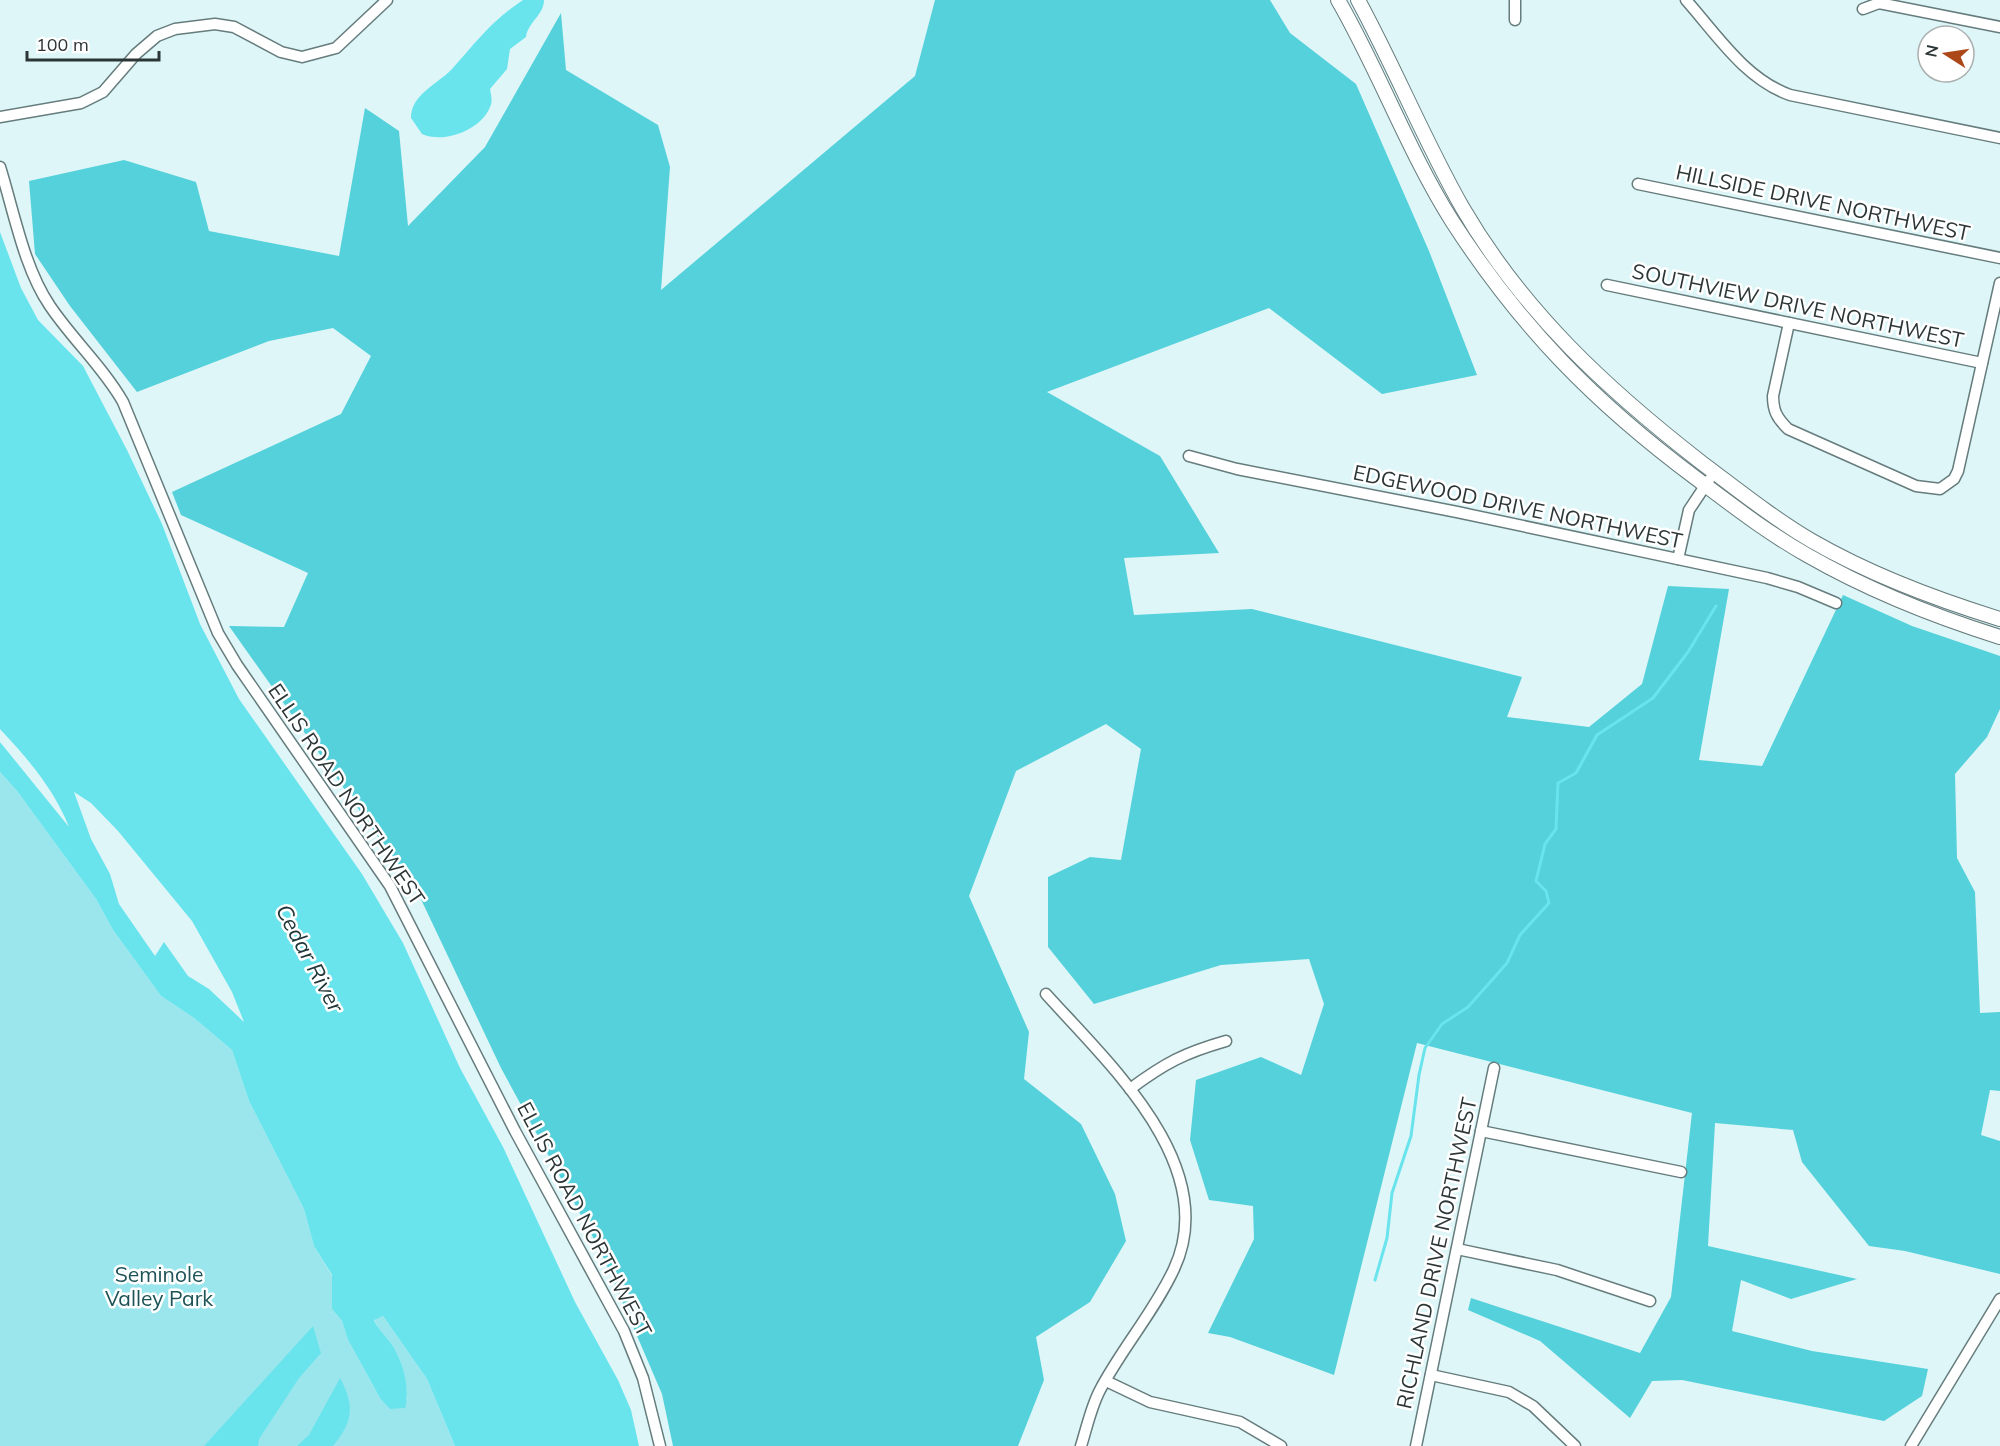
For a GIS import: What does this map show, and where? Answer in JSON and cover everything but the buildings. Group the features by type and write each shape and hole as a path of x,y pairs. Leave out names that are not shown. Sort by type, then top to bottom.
{"main road":[{"path":"1338,0 1362,41 1451,218 1494,283 1569,372 1623,422 1751,520 1806,555 1871,589 1941,618 2000,637"},
{"path":"1358,0 1463,208 1508,273 1551,328 1609,388 1714,472 1813,541 1876,574 1947,603 2000,619"}],"street":[{"path":"0,117 81,103 96,96 103,92 136,54 157,36 176,29 215,24 234,27 281,52 302,57 336,48 387,0"},
{"path":"1515,0 1515,20"},
{"path":"1686,0 1744,67 1771,89 1790,96 2000,138"},
{"path":"1863,9 1879,3 2000,27"},
{"name":"ELLIS ROAD NORTHWEST","path":"0,167 39,287 51,307 111,382 123,402 218,633 237,665 390,886 515,1131 619,1320 643,1377 660,1446"},
{"name":"HILLSIDE DRIVE NORTHWEST","path":"1638,184 2000,258"},
{"path":"1789,323 1773,396 1773,408 1778,419 1788,429 1924,489 1940,489 1954,479 1958,471 2000,283"},
{"name":"SOUTHVIEW DRIVE NORTHWEST","path":"1607,285 1982,363"},
{"name":"EDGEWOOD DRIVE NORTHWEST","path":"1189,456 1237,469 1457,512 1788,584 1836,603"},
{"path":"1678,560 1689,510 1714,472"},
{"path":"1046,994 1130,1089 1173,1159 1186,1203 1185,1232 1174,1270 1106,1380 1095,1402 1081,1446"},
{"path":"1130,1089 1158,1068 1185,1053 1226,1041"},
{"name":"RICHLAND DRIVE NORTHWEST","path":"1416,1446 1494,1068"},
{"path":"1481,1131 1681,1172"},
{"path":"1457,1249 1557,1270 1650,1300"},
{"path":"1911,1446 2000,1299"},
{"path":"1431,1375 1509,1392 1533,1406 1575,1446"},
{"path":"1106,1380 1150,1402 1240,1422 1281,1446"}],"green space":[{"name":"Seminole Valley Park","path":"0,772 17,791 96,899 113,930 161,996 194,1018 232,1050 249,1101 304,1209 314,1246 332,1276 332,1309 342,1321 348,1340 380,1398 407,1400 405,1378 398,1356 374,1319 383,1316 427,1379 455,1446 0,1446"}],"shaded area":[{"path":"935,0 1270,0 1290,33 1356,84 1429,251 1477,375 1382,394 1269,308 1047,392 1160,456 1219,553 1124,558 1134,615 1252,609 1522,677 1507,717 1589,727 1642,684 1668,586 1729,589 1699,760 1762,766 1843,595 1912,626 2000,656 2000,709 1987,737 1955,774 1957,858 1975,892 1980,1013 2000,1012 2000,1091 1990,1090 1981,1135 2000,1141 2000,1274 1905,1251 1869,1246 1802,1162 1793,1130 1715,1123 1708,1246 1857,1279 1791,1299 1741,1280 1732,1331 1812,1351 1928,1369 1922,1396 1884,1421 1682,1380 1652,1381 1630,1418 1540,1341 1468,1310 1471,1298 1640,1353 1671,1297 1692,1113 1417,1043 1334,1375 1230,1337 1208,1333 1254,1239 1253,1206 1209,1200 1190,1140 1196,1080 1261,1057 1301,1075 1324,1004 1309,959 1221,965 1094,1004 1048,947 1048,877 1090,857 1121,860 1141,749 1106,724 1016,771 969,896 1029,1032 1024,1079 1081,1124 1115,1194 1126,1241 1090,1302 1036,1337 1044,1380 1018,1446 673,1446 662,1394 601,1252 501,1068 418,893 229,626 284,627 308,573 181,515 172,492 341,414 371,356 333,328 269,341 137,392 70,306 35,254 29,181 124,160 196,182 209,231 339,256 365,108 399,131 408,226 485,147 561,13 566,70 658,125 670,167 661,290 915,76"}],"water":[{"path":"523,0 544,0 526,37 510,49 507,69 490,89 492,98 485,115 479,122 461,133 441,137 422,134 411,118 415,102 452,69 493,24"},
{"name":"Cedar River","path":"0,232 21,288 38,320 83,366 127,450 162,524 200,624 239,699 362,874 403,943 460,1068 503,1147 575,1302 618,1380 631,1410 639,1446 455,1446 427,1379 383,1316 374,1320 399,1357 406,1383 407,1400 405,1408 390,1409 380,1398 348,1340 342,1321 332,1309 332,1275 314,1246 304,1209 249,1101 232,1050 194,1018 161,996 113,930 96,899 17,791 0,772 0,742 69,827 56,800 39,775 0,729","holes":["74,792 91,803 118,831 192,921 232,992 244,1022 209,989 188,976 164,942 155,956 119,904 110,874 91,839"]},
{"path":"313,1326 321,1353 299,1378 259,1439 258,1446 204,1446"},
{"path":"340,1378 348,1397 350,1414 340,1437 333,1446 297,1446 309,1435"}],"waterway":[{"path":"1375,1280 1387,1238 1392,1193 1411,1136 1425,1048 1442,1024 1468,1007 1507,963 1520,935 1549,903 1546,891 1536,881 1545,844 1556,829 1558,783 1576,773 1597,735 1653,698 1688,652 1716,606"}]}
